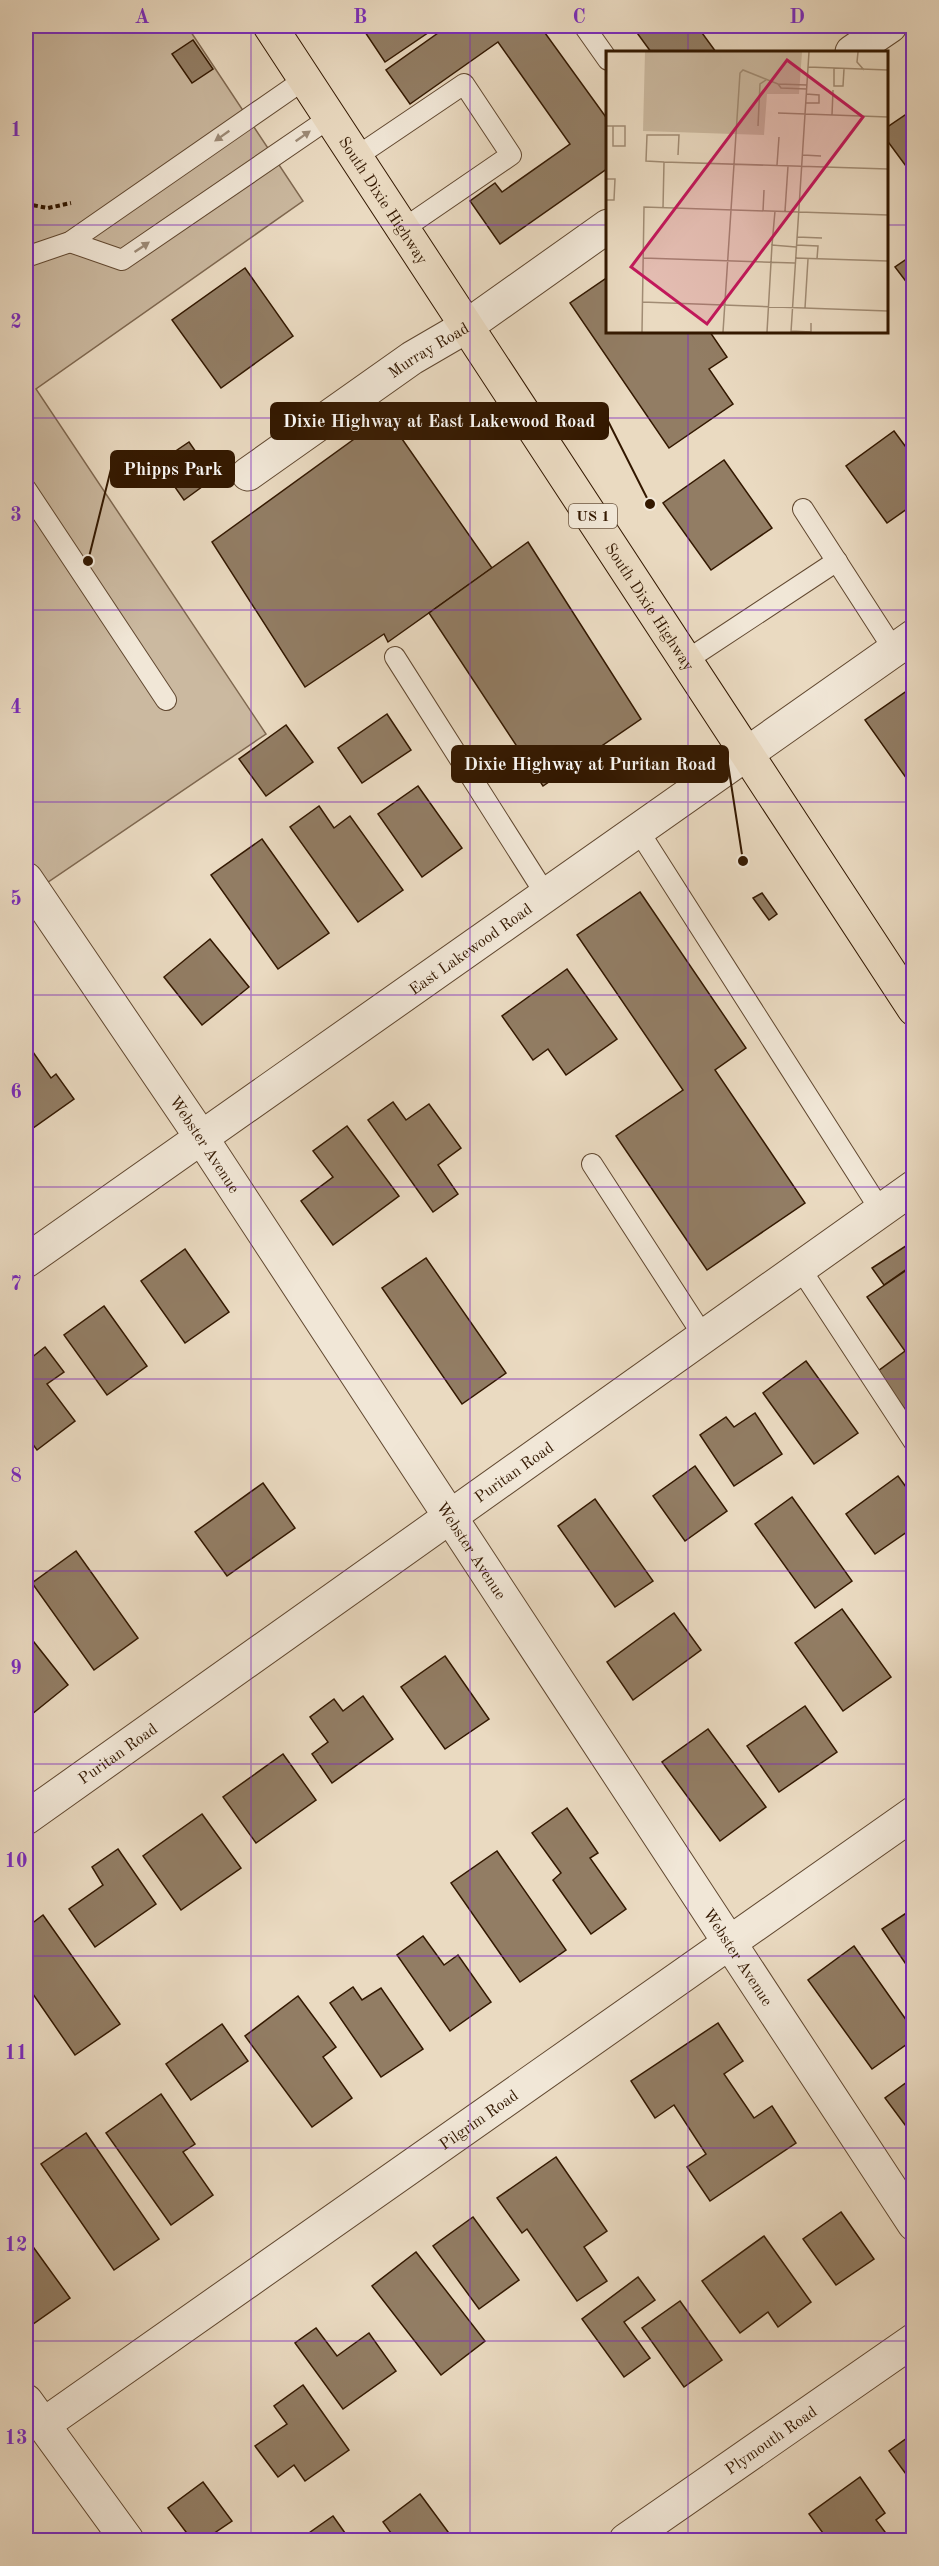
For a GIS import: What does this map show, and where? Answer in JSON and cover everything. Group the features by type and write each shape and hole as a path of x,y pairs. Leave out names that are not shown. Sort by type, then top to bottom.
{"main road":[{"name":"South Dixie Highway","path":"270,26 914,1009"}],"street":[{"path":"853,51 890,26"},
{"name":"Murray Road","path":"248,474 412,358 467,326 606,227"},
{"name":"East Lakewood Road","path":"26,1261 904,643"},
{"name":"Webster Avenue","path":"26,879 201,1137 914,2224"},
{"name":"Puritan Road","path":"26,1818 914,1187"},
{"name":"Pilgrim Road","path":"34,2413 730,1944 914,1813"},
{"name":"Plymouth Road","path":"626,2541 914,2340"},
{"path":"34,2413 127,2541"}],"lane":[{"path":"584,26 606,57"},
{"path":"26,257 70,242 305,79"},
{"path":"356,157 464,84 511,155 404,229"},
{"path":"70,242 122,261 331,117"},
{"path":"26,489 166,700"},
{"path":"803,508 837,561 904,643"},
{"path":"687,660 837,561"},
{"path":"395,657 546,895"},
{"path":"638,830 881,1211"},
{"path":"592,1164 704,1336"},
{"path":"800,1268 914,1443"}],"shaded area":[{"path":"26,26 187,26 303,201 36,389 266,734 26,897"}],"building":[{"path":"361,26 438,26 385,62"},
{"path":"448,26 540,26 606,117 606,169 500,244 470,201 495,183 502,192 570,144 498,42 410,104 386,70"},
{"path":"632,26 697,26 715,51 650,51"},
{"path":"193,40 213,69 192,83 172,54"},
{"path":"914,109 914,177 888,142 888,127"},
{"path":"914,254 914,292 895,267"},
{"path":"245,268 293,336 221,388 172,320"},
{"path":"606,278 606,333 711,333 727,357 709,369 733,404 669,448 570,303"},
{"path":"386,416 492,568 388,642 384,634 305,687 212,542"},
{"path":"894,431 914,458 914,504 887,523 846,466"},
{"path":"189,442 214,478 184,500 158,463"},
{"path":"724,460 772,528 711,570 663,503"},
{"path":"528,542 641,719 543,786 429,613"},
{"path":"914,686 914,789 865,720"},
{"path":"387,714 411,750 362,783 338,748"},
{"path":"286,725 313,762 266,796 239,759"},
{"path":"418,786 462,848 422,877 378,814"},
{"path":"319,806 334,828 350,816 403,890 358,922 290,827"},
{"path":"262,839 329,933 278,969 211,875"},
{"path":"640,892 746,1048 715,1070 805,1203 707,1270 616,1136 683,1090 577,935"},
{"path":"762,893 777,914 769,920 753,898"},
{"path":"210,939 249,987 202,1025 164,977"},
{"path":"567,969 617,1039 566,1075 548,1049 533,1060 502,1016"},
{"path":"26,1042 51,1078 56,1074 74,1099 26,1133"},
{"path":"393,1102 406,1120 429,1104 461,1148 438,1165 458,1194 433,1212 368,1120"},
{"path":"347,1126 399,1196 333,1245 301,1201 333,1177 313,1151"},
{"path":"914,1234 914,1264 884,1285 872,1268 912,1242"},
{"path":"185,1249 229,1312 185,1343 141,1281"},
{"path":"426,1258 506,1373 462,1404 382,1288"},
{"path":"914,1265 914,1410 908,1414 878,1371 905,1351 867,1297"},
{"path":"104,1306 147,1366 107,1395 64,1335"},
{"path":"45,1347 64,1372 47,1384 75,1421 37,1450 26,1435 26,1362"},
{"path":"806,1361 858,1433 814,1464 763,1393"},
{"path":"755,1413 782,1454 734,1486 700,1435 726,1417 734,1427"},
{"path":"695,1466 727,1511 685,1541 653,1496"},
{"path":"898,1476 914,1498 914,1527 875,1554 846,1514"},
{"path":"263,1483 295,1528 227,1576 195,1532"},
{"path":"792,1497 852,1581 815,1608 755,1524"},
{"path":"595,1499 653,1581 615,1607 558,1526"},
{"path":"76,1551 138,1638 94,1670 32,1583"},
{"path":"842,1609 891,1677 843,1711 795,1643"},
{"path":"674,1613 701,1650 633,1700 607,1662"},
{"path":"914,1629 914,1643 907,1633"},
{"path":"26,1632 68,1685 26,1719"},
{"path":"445,1656 489,1719 445,1749 401,1687"},
{"path":"363,1696 393,1739 332,1783 312,1754 328,1742 310,1717 334,1699 343,1711"},
{"path":"805,1706 837,1752 779,1792 747,1746"},
{"path":"708,1729 766,1807 720,1841 662,1762"},
{"path":"283,1754 316,1800 256,1843 223,1797"},
{"path":"567,1808 598,1853 590,1858 626,1909 591,1934 553,1880 561,1873 532,1833"},
{"path":"202,1814 241,1868 181,1910 143,1856"},
{"path":"118,1849 156,1904 95,1947 69,1909 103,1885 92,1867"},
{"path":"497,1851 566,1950 520,1982 451,1883"},
{"path":"914,1908 914,1976 882,1929"},
{"path":"43,1915 120,2024 75,2055 26,1984 26,1928"},
{"path":"423,1936 444,1965 458,1955 491,2002 450,2031 397,1955"},
{"path":"854,1946 914,2031 914,2039 872,2069 808,1980"},
{"path":"353,1987 362,2000 381,1988 423,2049 381,2077 330,2003"},
{"path":"298,1996 336,2047 323,2057 352,2098 312,2127 245,2036"},
{"path":"718,2023 743,2061 724,2074 754,2118 772,2106 796,2143 710,2201 687,2167 706,2154 674,2105 655,2118 631,2081"},
{"path":"222,2024 248,2061 191,2100 166,2064"},
{"path":"914,2077 914,2137 885,2098"},
{"path":"161,2094 195,2144 183,2152 213,2195 171,2225 106,2133"},
{"path":"86,2133 159,2239 114,2270 41,2164"},
{"path":"556,2157 607,2231 584,2247 607,2281 577,2301 527,2229 522,2233 497,2198"},
{"path":"841,2212 874,2259 836,2285 803,2239"},
{"path":"473,2217 519,2280 479,2309 433,2246"},
{"path":"764,2236 811,2302 778,2327 768,2312 740,2333 702,2281"},
{"path":"26,2237 70,2298 26,2329"},
{"path":"416,2252 485,2341 441,2375 372,2286"},
{"path":"638,2277 655,2300 624,2322 650,2358 624,2377 582,2319"},
{"path":"680,2301 722,2360 684,2387 642,2328"},
{"path":"316,2328 337,2356 369,2333 396,2371 343,2409 295,2343"},
{"path":"303,2385 349,2450 305,2481 294,2465 278,2477 255,2446 287,2424 274,2406"},
{"path":"914,2433 914,2485 889,2451"},
{"path":"860,2477 885,2513 876,2520 891,2540 828,2540 809,2514"},
{"path":"203,2482 232,2521 204,2540 192,2540 168,2508"},
{"path":"420,2494 454,2540 396,2540 383,2522"},
{"path":"333,2516 350,2540 299,2540"}],"place":[{"name":"Dixie Highway at East Lakewood Road","path":"650,504"},
{"name":"Phipps Park","path":"88,561"},
{"name":"Dixie Highway at Puritan Road","path":"743,861"}]}
